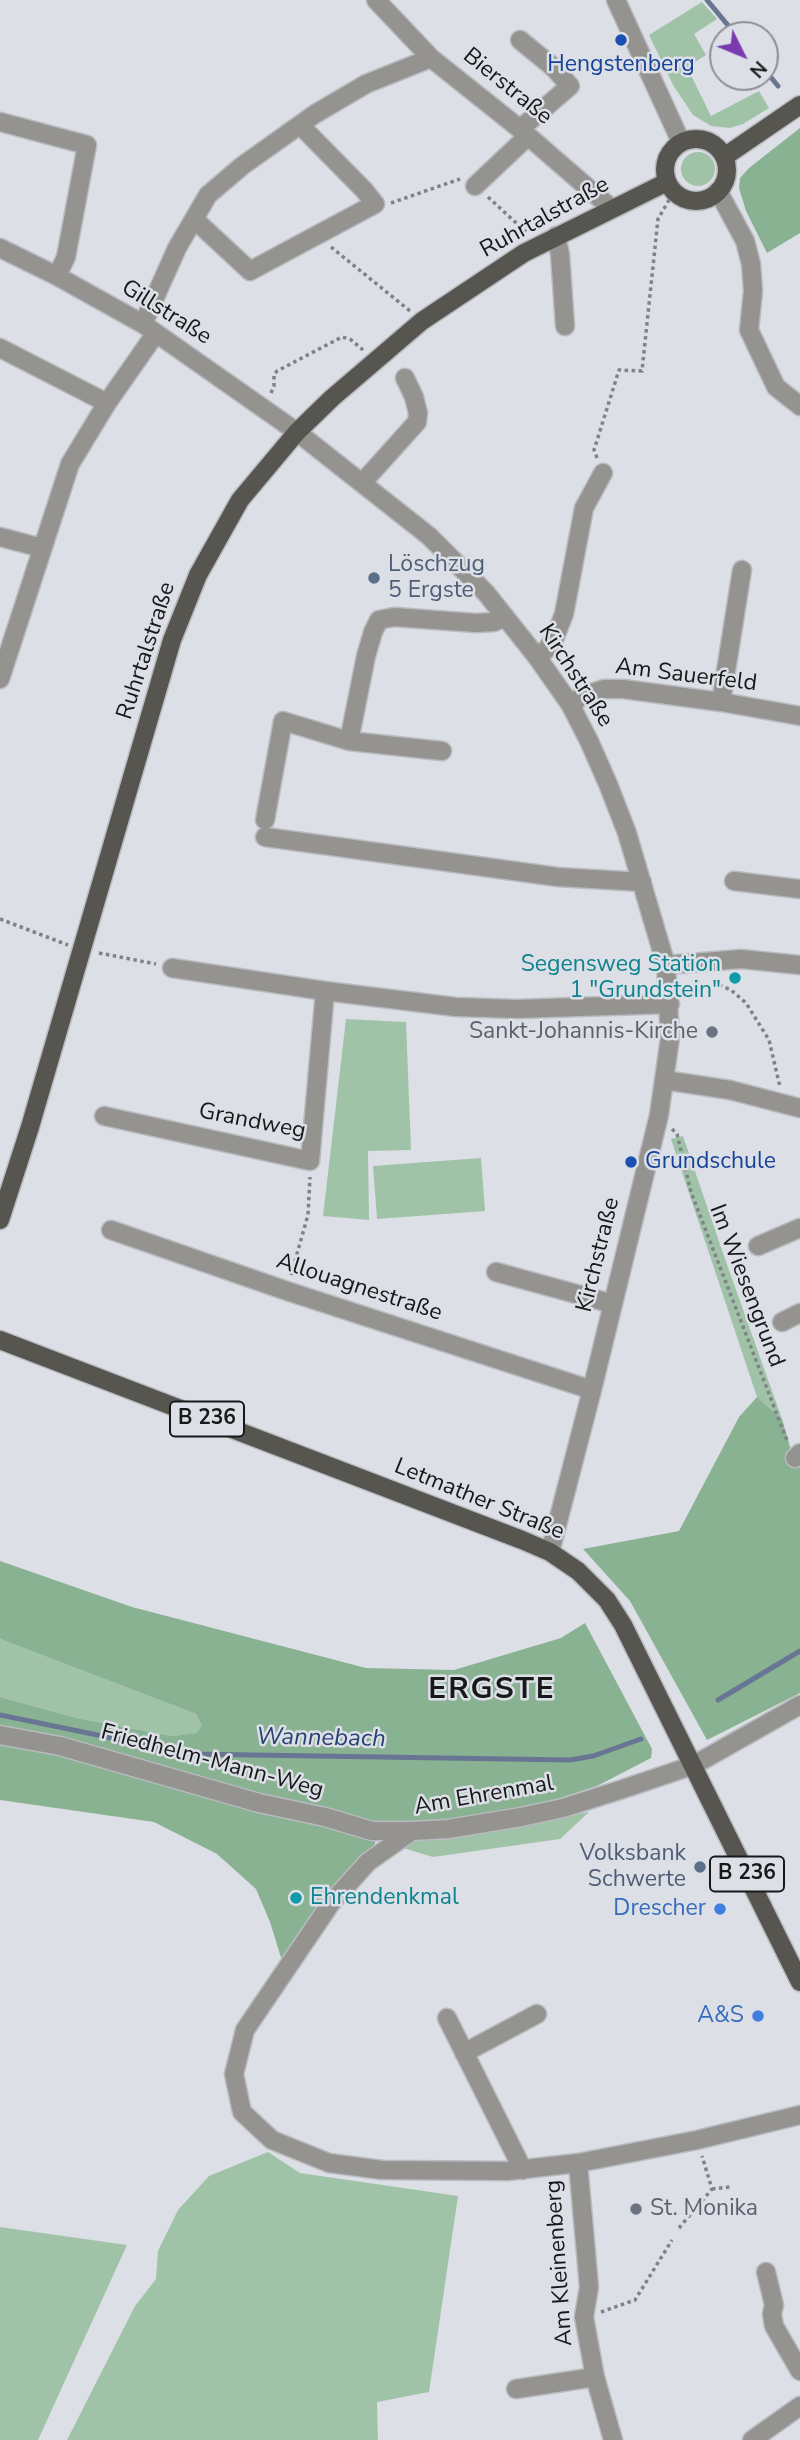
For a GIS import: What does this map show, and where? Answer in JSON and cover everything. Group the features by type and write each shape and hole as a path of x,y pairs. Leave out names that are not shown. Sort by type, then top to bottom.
{"main road":[{"path":"724,157 800,105"},
{"path":"701,139 711,142 719,148 724,157 726,175 718,191 708,198 696,201 684,199 670,187 664,167 670,152 681,142 701,139"},
{"name":"Ruhrtalstraße","path":"0,1220 30,1127 172,640 198,575 240,500 297,432 422,321 539,244 611,208 670,187"},
{"name":"Letmather Straße","path":"0,1340 550,1552 578,1571 607,1600 623,1625 800,1982"}],"street":[{"name":"Bierstraße","path":"376,0 431,58 524,132 611,208"},
{"path":"616,0 681,142"},
{"path":"475,186 570,86 553,67 520,40"},
{"path":"0,679 70,464 149,329 177,248 208,195 242,166 315,114 366,85 431,58"},
{"path":"0,122 87,145 66,257 57,276"},
{"path":"194,219 250,271 375,204 300,125"},
{"path":"718,191 745,241 751,264 754,291 749,330 776,387 800,406"},
{"path":"556,236 560,254 565,326"},
{"name":"Gillstraße","path":"0,248 57,276 149,329 297,432"},
{"path":"0,348 107,403"},
{"path":"363,482 417,422 414,397 405,378"},
{"name":"Kirchstraße","path":"297,432 363,482 460,565 537,657 570,705 608,783 628,833 666,965 670,1038 659,1115 550,1552"},
{"path":"537,657 555,637 564,614 584,508 603,473"},
{"path":"0,537 42,548"},
{"path":"721,702 741,570"},
{"name":"Kirchstraße","path":"349,741 366,656 379,620 394,617 476,623 494,622 506,617"},
{"name":"Am Sauerfeld","path":"570,705 585,695 604,689 623,689 800,716"},
{"path":"442,751 349,741 283,721 265,828 558,877 642,881"},
{"path":"734,881 800,889"},
{"path":"666,965 741,960 800,965"},
{"path":"172,968 456,1007 505,1009 670,1004"},
{"name":"Grandweg","path":"104,1116 310,1161 325,991"},
{"path":"664,1080 730,1090 800,1108"},
{"path":"758,1246 800,1228"},
{"name":"Allouagnestraße","path":"111,1230 287,1291 592,1390"},
{"path":"496,1272 612,1304"},
{"path":"782,1322 800,1313"},
{"name":"Am Ehrenmal","path":"242,2112 234,2074 245,2030 331,1903 368,1862 412,1831 448,1829 562,1808 694,1765 800,1705"},
{"name":"Friedhelm-Mann-Weg","path":"0,1735 60,1746 259,1803 372,1830 412,1831"},
{"path":"464,2053 537,2014"},
{"name":"Am Kleinenberg","path":"447,2018 523,2170"},
{"name":"Am Kleinenberg","path":"242,2112 272,2140 330,2163 382,2170 523,2170 578,2163 697,2140 800,2115"},
{"name":"Am Kleinenberg","path":"578,2163 589,2287 584,2317 595,2377 613,2440"},
{"path":"765,2272 774,2305 774,2326 800,2371"},
{"path":"516,2389 595,2377"},
{"path":"752,2440 800,2406"}],"path":[{"path":"375,204 387,205 464,177 539,244"},
{"path":"603,473 594,450 619,370 642,370 658,219 670,187"},
{"path":"316,234 422,321"},
{"path":"264,408 274,386 274,375 277,371 342,337 350,339 375,360"},
{"path":"0,919 80,950 172,968"},
{"path":"694,964 698,984 719,985 740,996 766,1033 777,1066 782,1103"},
{"path":"708,986 709,994"},
{"name":"Im Wiesengrund","path":"659,1115 677,1134 691,1192 776,1416 797,1456"},
{"path":"287,1291 308,1215 310,1161"},
{"path":"697,2140 712,2189"},
{"path":"679,2228 712,2189 730,2187"},
{"path":"584,2317 635,2300 672,2240"}],"green space":[{"path":"702,2 717,19 709,21 709,24 694,34 706,55 687,67 711,116 759,91 769,108 743,124 730,128 711,126 693,115 673,85 649,35"},
{"path":"800,128 800,233 767,253 746,211 739,188 740,178"},
{"path":"698,152 710,157 715,169 710,181 698,186 686,181 681,169 686,157"},
{"path":"346,1019 406,1022 411,1150 368,1151 369,1220 323,1216"},
{"path":"683,1136 782,1419 757,1397 671,1139"},
{"path":"481,1158 485,1211 377,1219 373,1166"},
{"path":"757,1397 782,1419 795,1464 800,1461 800,1693 707,1740 630,1601 583,1549 679,1531 739,1417"},
{"path":"0,1561 132,1607 366,1668 454,1670 561,1638 585,1623 652,1749 651,1758 597,1786 542,1804 452,1821 380,1822 370,1864 283,1964 256,1889 217,1854 154,1822 0,1800 0,1697 77,1718 172,1736 197,1733 202,1725 196,1714 0,1639"},
{"path":"0,1639 196,1714 203,1725 198,1733 172,1736 77,1718 0,1697"},
{"path":"589,1812 560,1839 433,1857 403,1848 417,1839 479,1832"},
{"path":"268,2152 300,2173 458,2196 429,2392 377,2402 378,2440 67,2440 135,2306 156,2279 158,2251 178,2210 209,2176"},
{"path":"0,2227 127,2245 38,2440 0,2440"}],"waterway":[{"path":"707,0 724,21"},
{"name":"Wannebach","path":"718,1700 800,1651"},
{"name":"Wannebach","path":"0,1715 190,1754 570,1760 593,1756 641,1739"}],"place":[{"name":"Hengstenberg","path":"621,40"},
{"name":"Löschzug 5 Ergste","path":"374,578"},
{"name":"Segensweg Station 1 \"Grundstein\"","path":"735,978"},
{"name":"Sankt-Johannis-Kirche","path":"712,1032"},
{"name":"Grundschule","path":"631,1162"},
{"name":"Volksbank Schwerte","path":"700,1867"},
{"name":"Ehrendenkmal","path":"296,1898"},
{"name":"Drescher","path":"720,1909"},
{"name":"A&S","path":"758,2016"},
{"name":"St. Monika","path":"636,2209"}],"district":[{"name":"ERGSTE","path":"492,1691"}]}
